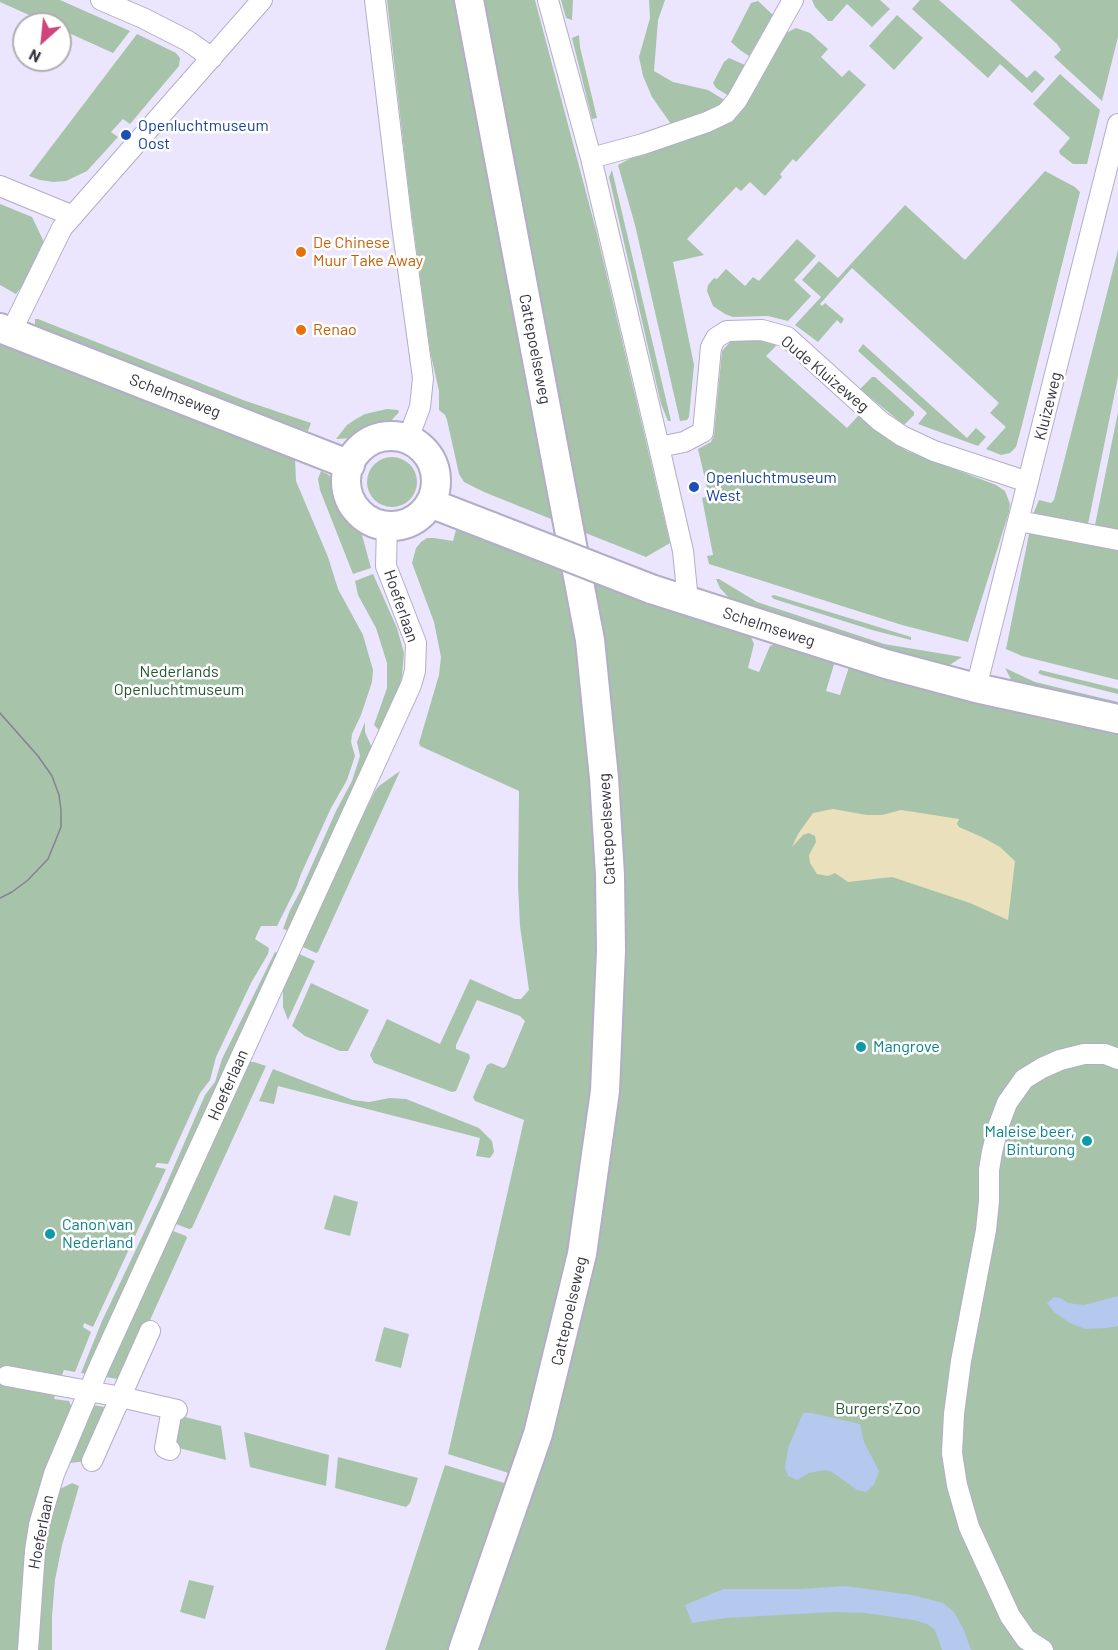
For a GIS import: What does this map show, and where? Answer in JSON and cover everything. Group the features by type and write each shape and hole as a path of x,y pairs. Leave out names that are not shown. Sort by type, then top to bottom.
{"street":[{"path":"101,0 188,41 212,58"},
{"path":"6,330 41,273 62,228 262,0"},
{"path":"375,0 423,378 420,407 408,440"},
{"name":"Cattepoelseweg","path":"463,1650 538,1434 582,1254 604,1091 611,951 610,875 604,778 590,640 469,0"},
{"path":"549,0 591,158 659,447 682,551 688,601"},
{"path":"591,158 686,129 716,119 726,113 737,100 793,0"},
{"name":"Kluizeweg","path":"976,687 1118,124"},
{"path":"0,186 73,216"},
{"name":"Schelmseweg","path":"6,330 350,465"},
{"name":"Oude Kluizeweg","path":"659,447 684,442 702,432 711,347 716,338 727,331 762,330 786,337 880,421 902,436 934,451 1028,482"},
{"path":"389,436 408,440 424,450 434,464 437,482 435,493 425,511 407,524 387,526 369,521 351,502 346,484 350,465 358,451 372,440 389,436"},
{"name":"Schelmseweg","path":"430,503 651,589 886,664 1118,719"},
{"path":"1019,521 1118,540"},
{"name":"Hoeferlaan","path":"28,1650 32,1576 39,1525 54,1473 411,685 415,671 416,642 386,566 387,526"},
{"path":"1043,1650 1026,1639 1010,1616 969,1527 957,1485 952,1453 961,1361 986,1230 992,1152 1007,1103 1024,1079 1060,1060 1084,1054 1105,1054 1118,1059"},
{"path":"92,1461 150,1331"},
{"path":"7,1376 121,1396 175,1410 165,1448 170,1450"}],"green space":[{"path":"0,0 60,0 130,31 113,53 72,34 72,12 22,12"},
{"path":"387,0 455,0 556,521 484,492 464,482 459,474 447,420 439,410 439,391 430,351"},
{"path":"481,0 535,0 596,230 670,543 646,557 583,532"},
{"path":"561,0 573,0 572,20 566,18"},
{"path":"649,0 665,0 658,20 654,71 673,82 708,90 726,101 720,107 671,124 652,97 643,76 639,57 650,18"},
{"path":"812,0 880,0 890,9 872,27 847,4 832,21 828,21 815,7"},
{"path":"920,0 939,0 1027,78 1035,70 1045,79 1032,93 1000,64 988,78 912,9"},
{"path":"1010,0 1118,0 1118,37 1102,101 1054,57 1061,50 1057,44"},
{"path":"758,1 773,15 749,56 731,42 751,3"},
{"path":"897,15 923,38 894,70 869,46"},
{"path":"796,28 810,33 828,49 821,57 842,77 849,70 866,85 796,162 793,159 780,174 782,177 765,196 750,182 741,191 736,187 687,239 704,255 673,262 694,365 689,417 687,420 680,421 635,225 618,165 631,158 710,130 733,118 747,102 784,34"},
{"path":"137,34 176,53 180,58 179,66 130,124 123,119 111,132 118,137 87,171 66,181 54,182 29,176"},
{"path":"579,35 597,118 592,119 572,38"},
{"path":"729,58 745,65 729,96 716,88 713,83 724,62"},
{"path":"1060,74 1100,110 1087,164 1073,164 1060,154 1059,151 1070,138 1033,104"},
{"path":"612,170 671,421 668,421 661,404 609,177"},
{"path":"1045,171 1080,192 1022,425 1016,447 1010,453 1001,455 986,449 1006,427 990,413 999,403 852,268 820,304 822,306 825,303 844,319 841,324 837,320 818,342 795,325 821,297 802,280 819,261 838,278 905,205 965,260"},
{"path":"0,204 32,217 44,242 33,271 16,294 0,285"},
{"path":"797,239 816,256 794,280 811,296 788,321 768,316 733,317 713,306 707,291 708,285 714,278 717,279 726,269 745,286 753,277 759,281"},
{"path":"1118,250 1118,377 1087,529 1032,517 1039,500 1051,503 1054,500"},
{"path":"35,319 243,400 311,423 308,431 252,414 35,328"},
{"path":"752,338 774,344 776,346 766,356 847,428 859,415 907,451 996,485 1005,491 1010,504 1009,512 968,642 902,625 709,564 707,556 713,555 702,498 709,496 698,449 711,442 714,435 722,351 731,341"},
{"name":"Nederlands Openluchtmuseum","path":"0,339 295,458 296,481 328,557 338,589 363,635 373,670 372,682 352,734 351,742 355,756 347,780 331,808 277,926 261,926 258,932 255,939 269,948 268,954 251,983 216,1057 210,1080 200,1093 168,1164 157,1163 155,1167 166,1169 93,1327 84,1323 83,1327 91,1332 75,1372 64,1370 57,1387 54,1399 69,1401 72,1408 58,1439 40,1494 21,1650 0,1650"},
{"path":"863,344 967,438 976,428 986,437 978,446 918,424 927,413 858,351"},
{"path":"872,377 875,377 914,412 914,415 904,425 860,389"},
{"path":"387,409 399,412 388,424 353,438 336,439 347,425 356,419 365,414"},
{"path":"1118,412 1118,534 1094,530"},
{"path":"392,457 401,459 412,468 417,482 415,491 406,502 392,507 383,505 372,496 367,482 369,473 378,462"},
{"path":"321,471 329,475 334,482 342,506 362,535 371,568 353,574 320,490 318,479"},
{"path":"1030,529 1118,545 1118,680 1022,656 1006,649"},
{"path":"456,530 564,568 580,643 595,779 600,1015 573,1251 515,1475 448,1454 524,1120 475,1101 473,1097 487,1065 491,1063 503,1068 506,1066 525,1021 520,1016 477,1000 456,1045 456,1049 469,1054 470,1058 456,1091 452,1092 374,1063 370,1055 387,1019 440,1044 470,979 515,999 521,999 529,990 520,926 519,791 420,746 419,743 439,675 441,657 434,622 412,563 416,548 421,542 427,538 453,541"},
{"path":"373,574 397,628 404,653 398,693 381,732 374,725 387,688 387,663 376,628 358,595 355,581"},
{"path":"716,579 757,602 884,644 962,657 948,666 940,666 741,606 729,598"},
{"name":"Burgers' Zoo","path":"593,580 750,635 754,644 748,668 759,672 770,646 780,642 835,661 826,691 840,695 849,667 1118,732 1118,1650 473,1650 606,1168"},
{"path":"774,595 911,637 911,640 774,599 771,596"},
{"path":"1005,668 1035,682 1118,702 1118,707 1013,683"},
{"path":"1040,670 1118,689 1118,694 1042,675 1038,673"},
{"path":"365,722 365,732 372,748 290,931 283,929 336,811 352,781 360,756 357,742"},
{"path":"400,771 318,952 303,947 301,943 375,791"},
{"path":"275,952 280,954 87,1374 81,1373 102,1321 160,1199 205,1095 215,1082 222,1059"},
{"path":"297,953 315,961 288,1020 283,1007 283,983"},
{"path":"311,983 369,1010 348,1051 340,1051 305,1036 292,1026"},
{"path":"248,1062 266,1066 192,1228 176,1224 175,1220"},
{"path":"273,1069 353,1100 369,1102 390,1098 406,1099 479,1128 492,1141 494,1152 490,1158 476,1156 480,1138 278,1086 274,1104 259,1101"},
{"path":"334,1195 358,1202 350,1236 324,1229"},
{"path":"173,1231 187,1238 123,1380 106,1377 170,1232"},
{"path":"384,1327 409,1334 401,1368 375,1361"},
{"path":"93,1405 110,1408 87,1461 70,1463 69,1461"},
{"path":"177,1415 221,1426 226,1460 171,1446"},
{"path":"244,1432 329,1455 326,1486 250,1467"},
{"path":"338,1457 418,1478 410,1503 406,1507 335,1488"},
{"path":"445,1465 511,1485 451,1650 385,1650"},
{"path":"72,1483 79,1486 62,1545 55,1580 52,1650 36,1650 43,1552 55,1497 60,1489"},
{"path":"189,1580 214,1586 205,1619 180,1612"}],"sand":[{"path":"833,809 867,815 882,815 901,810 959,819 957,824 959,827 1000,847 1015,861 1008,920 970,903 892,877 848,882 835,873 828,876 817,874 810,863 809,855 816,842 815,836 809,833 803,835 792,847 813,813"}],"water":[{"path":"1118,1296 1118,1326 1107,1328 1085,1329 1070,1323 1054,1312 1047,1303 1054,1297 1068,1303 1084,1305"},
{"path":"803,1413 860,1424 864,1442 879,1471 874,1485 866,1492 857,1490 832,1472 825,1470 809,1473 797,1480 788,1476 785,1468 788,1448"},
{"path":"845,1586 912,1595 943,1603 954,1612 971,1650 942,1650 935,1630 927,1624 914,1620 865,1613 835,1612 726,1618 692,1623 685,1605 723,1589 801,1589"}],"tram line":[{"path":"0,713 38,756 52,776 59,795 61,810 61,827 48,859 28,880 0,898"}],"place":[{"name":"Openluchtmuseum Oost","path":"126,135"},
{"name":"De Chinese Muur Take Away","path":"301,252"},
{"name":"Renao","path":"301,330"},
{"name":"Openluchtmuseum West","path":"694,487"},
{"name":"Mangrove","path":"861,1047"},
{"name":"Maleise beer, Binturong","path":"1087,1141"},
{"name":"Canon van Nederland","path":"50,1234"}]}
